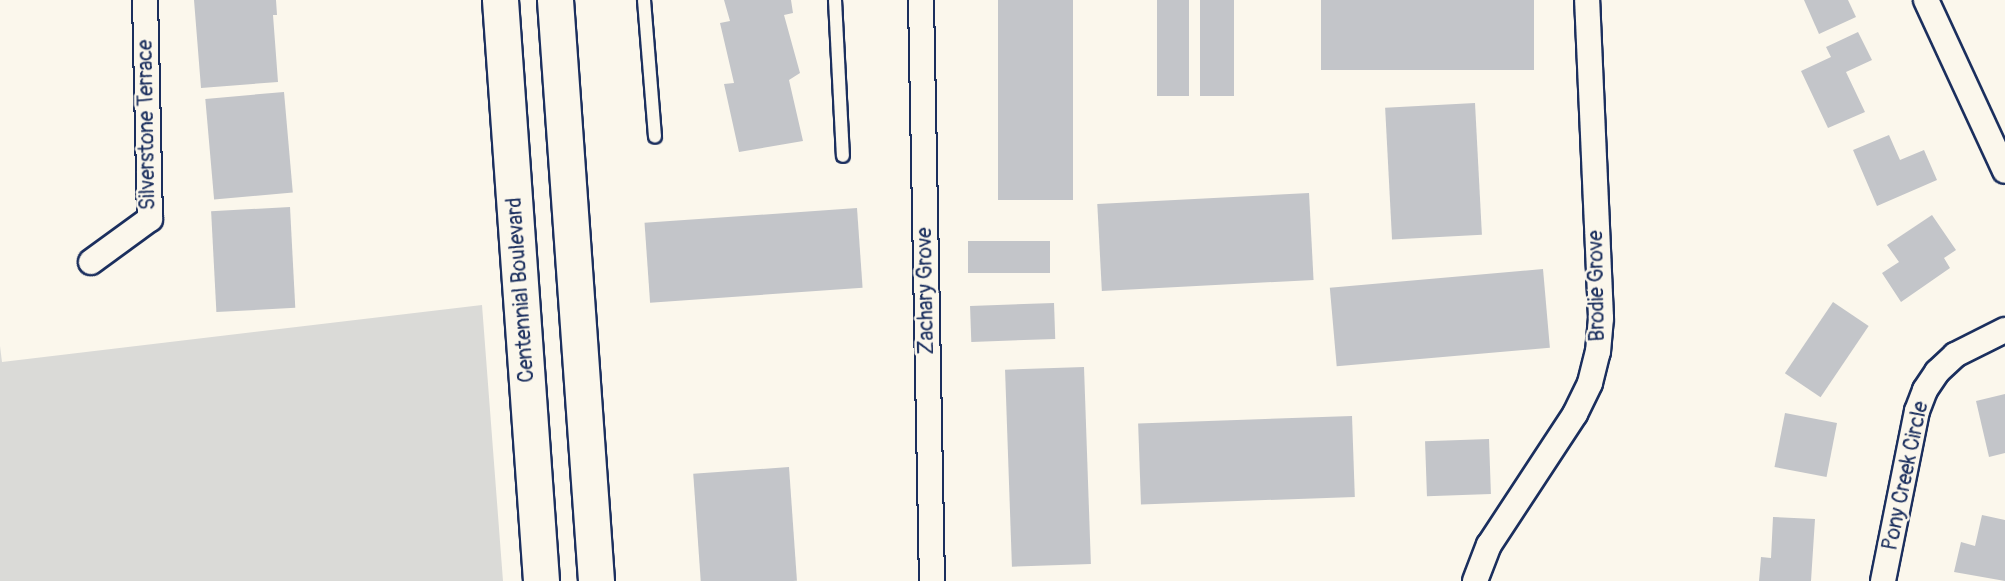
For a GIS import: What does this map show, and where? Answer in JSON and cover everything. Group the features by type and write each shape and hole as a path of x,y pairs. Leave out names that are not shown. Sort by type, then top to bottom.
{"main road":[{"name":"Centennial Boulevard","path":"500,0 541,581"},
{"path":"555,0 596,581"}],"street":[{"name":"Silverstone Terrace","path":"90,262 150,219 145,0"},
{"name":"Zachary Grove","path":"921,0 932,581"},
{"name":"Brodie Grove","path":"1475,581 1489,545 1575,414 1590,383 1598,352 1601,318 1587,0"},
{"path":"1926,0 2005,171"},
{"name":"Pony Creek Circle","path":"1883,581 1917,411 1925,390 1937,372 1955,355 2005,330"}],"lane":[{"path":"644,0 655,137"},
{"path":"835,0 843,156"}],"shaded area":[{"path":"482,305 503,581 0,581 0,346 2,362"}],"building":[{"path":"194,0 276,0 277,15 273,15 278,82 201,88"},
{"path":"724,0 791,0 793,13 784,15 800,73 789,80 803,141 739,152 724,84 734,83 720,23 730,21"},
{"path":"998,0 1073,0 1073,200 998,200"},
{"path":"1157,0 1189,0 1189,96 1157,96"},
{"path":"1200,0 1234,0 1234,96 1200,96"},
{"path":"1321,0 1534,0 1534,70 1321,70"},
{"path":"1804,0 1848,0 1856,17 1819,34"},
{"path":"1858,32 1872,60 1846,72 1865,112 1828,128 1801,71 1831,57 1826,47"},
{"path":"284,92 293,193 214,200 205,99"},
{"path":"1475,103 1482,235 1392,240 1385,108"},
{"path":"1889,135 1900,160 1924,150 1937,180 1877,206 1853,150"},
{"path":"1309,193 1314,280 1102,291 1097,204"},
{"path":"290,207 295,308 216,312 211,211"},
{"path":"857,208 863,288 650,303 645,223"},
{"path":"1932,215 1956,250 1944,258 1950,268 1901,302 1882,273 1899,262 1887,245"},
{"path":"968,241 1050,241 1050,273 968,273"},
{"path":"1543,269 1550,348 1337,366 1330,288"},
{"path":"1833,302 1869,326 1821,397 1785,373"},
{"path":"1054,303 1055,339 971,342 970,306"},
{"path":"1084,367 1091,564 1012,567 1005,370"},
{"path":"2005,394 2005,453 1989,457 1976,401"},
{"path":"1785,413 1837,423 1827,477 1775,467"},
{"path":"1352,416 1355,497 1141,504 1138,423"},
{"path":"1489,439 1491,494 1427,496 1425,441"},
{"path":"789,467 797,581 701,581 693,474"},
{"path":"1982,515 2005,520 2005,581 1954,572 1961,542 1975,546"},
{"path":"1773,517 1815,519 1811,581 1759,581 1761,557 1771,558"}]}
